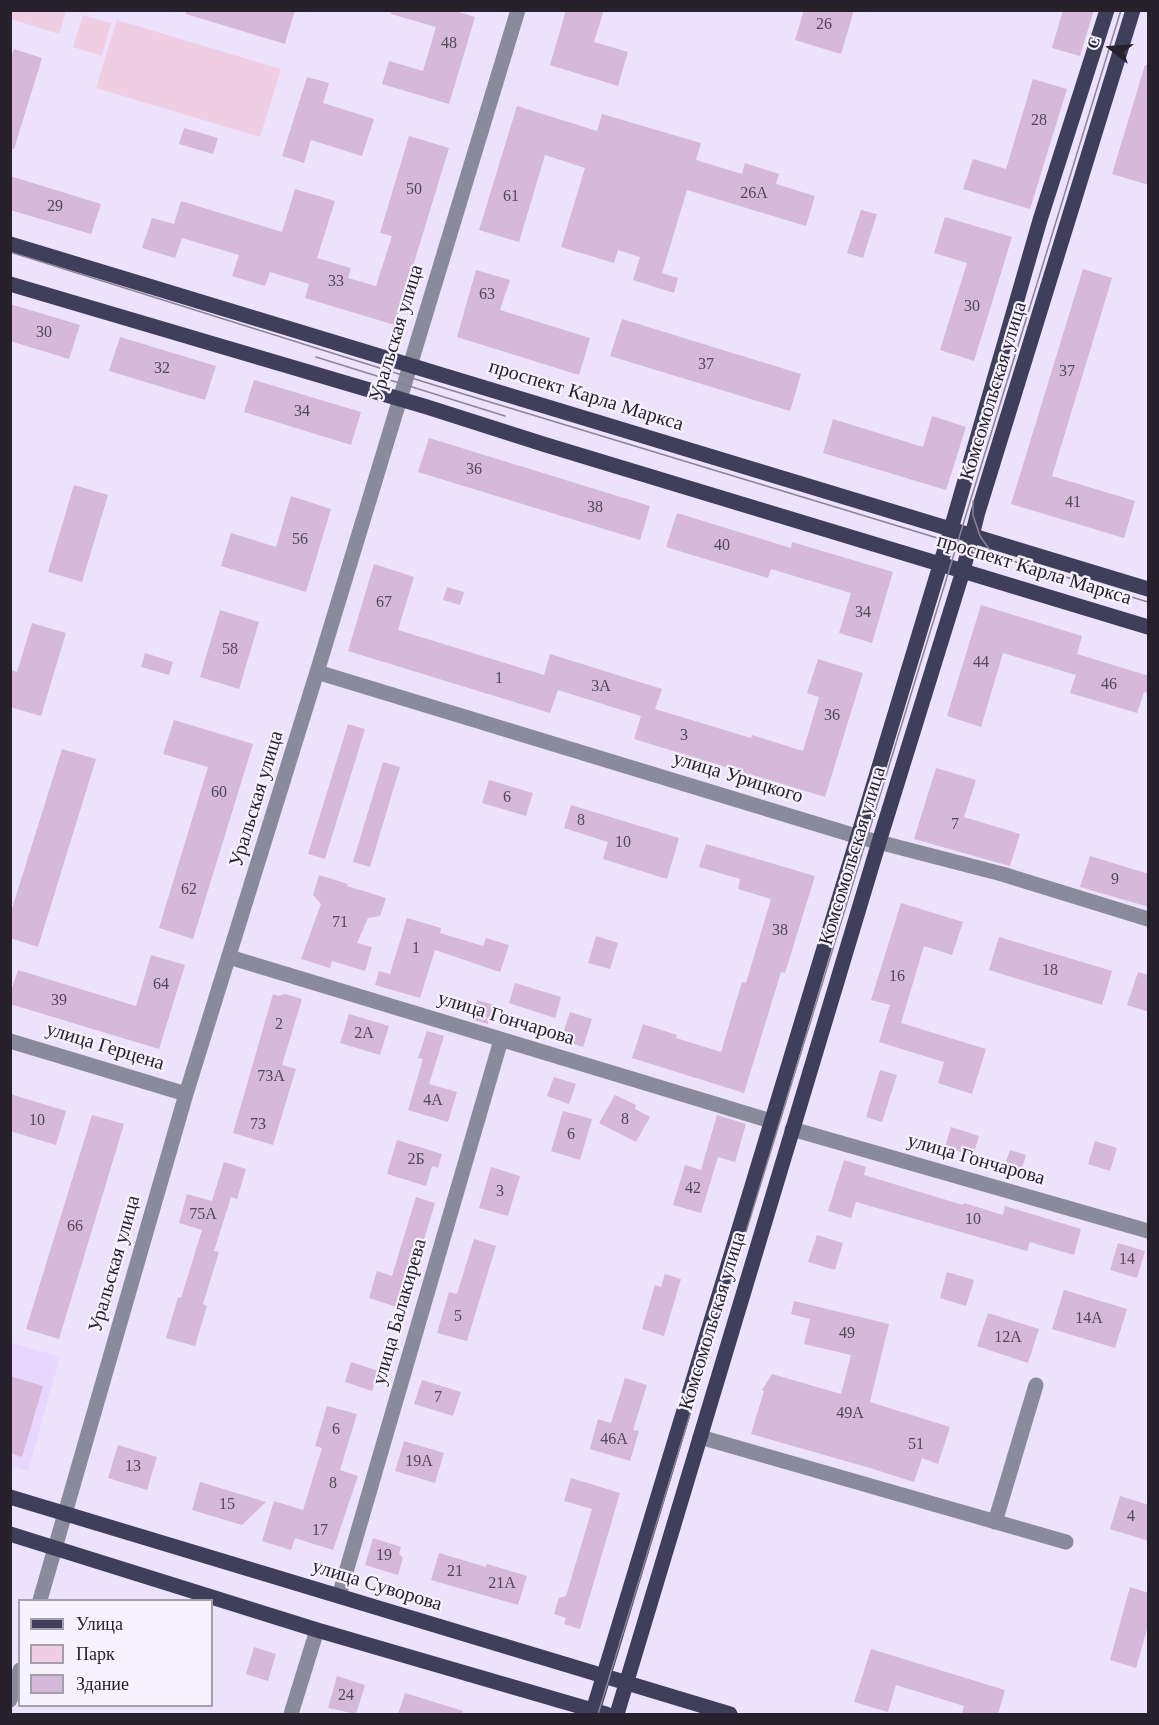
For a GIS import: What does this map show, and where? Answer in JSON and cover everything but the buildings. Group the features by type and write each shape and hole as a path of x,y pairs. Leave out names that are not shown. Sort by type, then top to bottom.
{"main road":[{"name":"Комсомольская улица","path":"597,1713 603,1676 941,565 1040,220 1107,10"},
{"name":"Комсомольская улица","path":"617,1714 792,1129 963,571 978,512 1133,10"},
{"name":"проспект Карла Маркса","path":"10,244 1149,589"},
{"name":"проспект Карла Маркса","path":"10,284 399,399 1149,627"},
{"name":"улица Суворова","path":"10,1497 730,1714"},
{"path":"10,1534 317,1630 597,1713"}],"street":[{"name":"Уральская улица","path":"40,1599 186,1094 518,10"},
{"name":"улица Урицкого","path":"317,672 859,837 1002,874 1149,919"},
{"name":"улица Гончарова","path":"229,957 771,1121"},
{"name":"улица Балакирева","path":"339,1596 501,1040"},
{"name":"улица Герцена","path":"10,1041 186,1094"},
{"name":"улица Гончарова","path":"792,1129 1149,1231"},
{"path":"995,1522 1036,1386"},
{"path":"700,1437 1066,1542"},
{"path":"291,1714 317,1630"},
{"path":"10,1700 18,1676"}],"shaded area":[{"path":"10,1342 60,1357 28,1471 11,1466"}],"green space":[{"path":"10,11 66,11 59,34 11,19"},
{"path":"83,15 111,23 102,56 73,47"},
{"path":"117,20 281,69 260,137 96,88"}],"tram line":[{"path":"598,1714 1121,10"},
{"path":"10,252 434,385 1148,602"},
{"path":"316,357 505,416"},
{"path":"973,501 973,515 980,536 994,556"}]}
